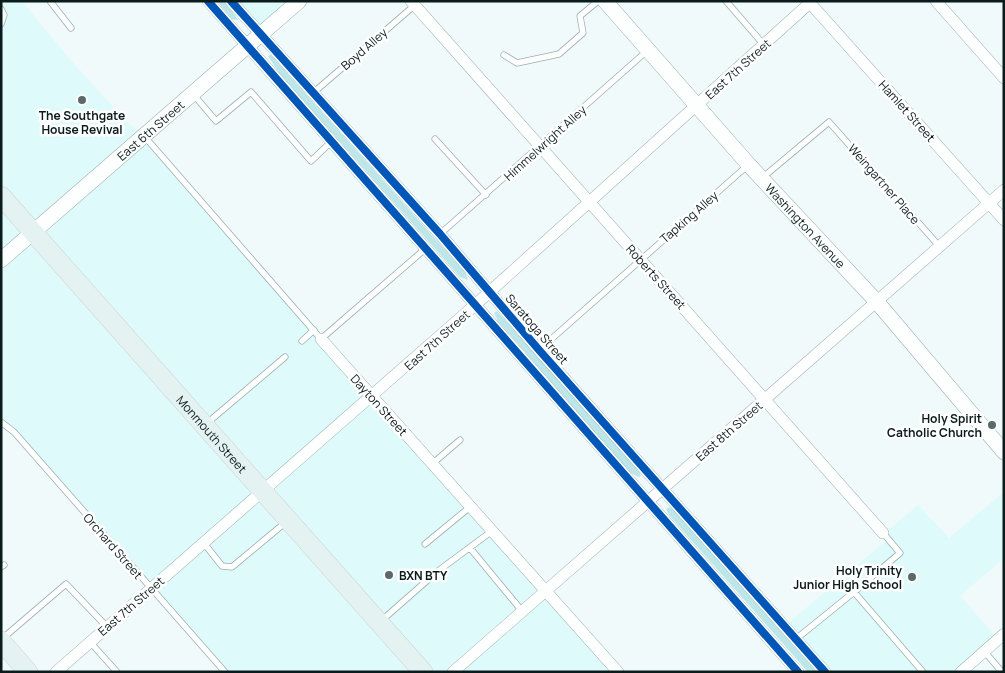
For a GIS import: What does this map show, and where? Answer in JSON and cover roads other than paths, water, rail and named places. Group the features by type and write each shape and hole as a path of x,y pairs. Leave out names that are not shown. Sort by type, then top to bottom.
{"main road":[{"name":"Monmouth Street","path":"1,196 423,672"},
{"path":"1,640 28,672"}],"street":[{"path":"208,1 798,672"},
{"name":"Saratoga Street","path":"232,1 440,234 539,350 825,672"},
{"name":"East 6th Street","path":"1,260 299,1"},
{"name":"Washington Avenue","path":"605,1 761,178 877,302 1004,452"},
{"path":"936,1 1004,78"},
{"name":"East 7th Street","path":"56,672 262,490 371,398 698,106 810,2"},
{"name":"Hamlet Street","path":"810,2 1004,220"},
{"name":"Roberts Street","path":"413,3 883,533"},
{"name":"East 8th Street","path":"454,672 1004,190"},
{"name":"Dayton Street","path":"317,335 371,398 618,672"},
{"path":"962,672 1004,634"}],"lane":[{"path":"50,1 71,28"},
{"path":"504,55 517,63 559,54 583,33 580,16 598,1"},
{"path":"726,1 764,45"},
{"name":"Boyd Alley","path":"313,93 413,3"},
{"path":"1,9 4,15 1,24"},
{"name":"Himmelwright Alley","path":"440,234 541,148 648,50"},
{"path":"193,94 216,121 251,92 311,161 332,142"},
{"name":"Weingartner Place","path":"761,178 829,122 940,247"},
{"name":"Dayton Street","path":"144,136 317,335"},
{"path":"435,139 486,195"},
{"name":"Tapking Alley","path":"539,350 749,164"},
{"path":"302,341 317,335 425,249"},
{"path":"205,426 285,357"},
{"name":"Orchard Street","path":"1,422 14,432 224,672"},
{"path":"432,464 460,440"},
{"path":"425,544 470,507"},
{"path":"203,542 222,566 232,567 289,520"},
{"path":"379,622 438,571 492,530"},
{"name":"Roberts Street","path":"854,592 900,553 883,533"},
{"path":"470,548 522,611"},
{"path":"1,640 66,584 107,627"},
{"path":"796,639 854,592 923,672"},
{"path":"90,642 117,672"},
{"path":"984,651 1002,672"}],"place":[{"name":"The Southgate House Revival","path":"82,100"},
{"name":"Holy Spirit Catholic Church","path":"992,425"},
{"name":"BXN BTY","path":"389,575"},
{"name":"Holy Trinity Junior High School","path":"912,577"}]}
